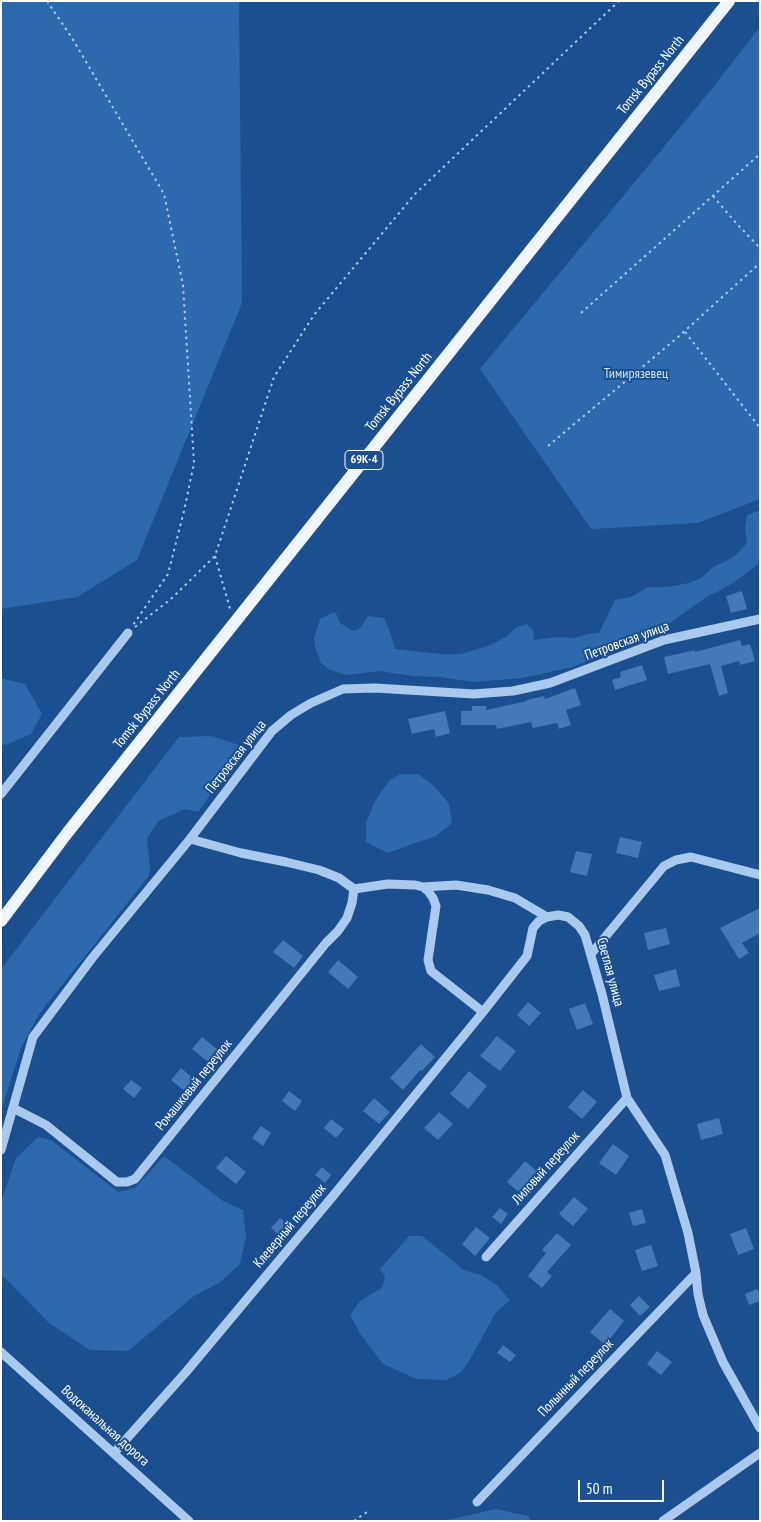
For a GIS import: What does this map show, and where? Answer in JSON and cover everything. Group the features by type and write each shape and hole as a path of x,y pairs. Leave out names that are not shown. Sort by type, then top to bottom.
{"main road":[{"name":"Tomsk Bypass North","path":"1,921 68,832 729,1"}],"street":[{"name":"Петровская улица","path":"1,1150 33,1037 93,957 190,839 272,730 291,715 311,703 343,689 375,688 474,694 513,691 550,683 664,640 760,619"},
{"path":"1,794 128,633"},
{"path":"190,839 241,853 320,870 340,878 354,889 388,884 423,887 456,885 488,890 515,898 547,917 533,928 527,956 482,1012 431,971 428,960 436,906 433,898 423,887"},
{"path":"591,954 664,866 676,860 691,857 760,875"},
{"name":"Ромашковый переулок","path":"13,1108 46,1125 117,1182 135,1179 343,925 352,903 354,889"},
{"name":"Светлая улица","path":"547,917 558,915 568,917 579,926 585,935 602,994 627,1098 665,1155 680,1202 696,1273 703,1315 723,1362 760,1428"},
{"name":"Клеверный переулок","path":"114,1453 186,1372 482,1012"},
{"name":"Лиловый переулок","path":"486,1257 627,1098"},
{"name":"Полынный переулок","path":"477,1502 696,1273"},
{"name":"Водоканальная дорога","path":"1,1352 190,1521"},
{"path":"663,1521 760,1453"}],"path":[{"path":"47,1 72,38 164,194 183,285 194,462 168,574 128,633"},
{"path":"128,633 171,599 216,556 274,377 314,315 415,194 619,1"},
{"path":"581,313 760,154"},
{"path":"713,196 760,248"},
{"path":"548,446 685,332 760,263"},
{"path":"685,332 760,428"},
{"path":"216,556 234,623"},
{"path":"354,1521 367,1512"}],"green space":[{"path":"1,1 239,1 242,303 137,560 77,597 1,609"},
{"name":"Тимирязевец","path":"760,27 760,499 698,523 591,529 480,369 711,90"},
{"path":"760,510 760,563 730,585 705,598 660,630 573,667 522,678 474,682 379,671 347,675 330,670 321,663 316,650 314,639 320,619 334,612 340,623 354,631 360,628 368,616 384,618 395,649 441,654 460,654 491,645 507,636 515,628 527,624 533,630 534,640 559,637 575,638 599,633 615,600 631,597 648,587 668,587 689,583 701,578 713,567 732,558 747,543 745,529 747,515"},
{"path":"1,678 25,684 42,714 31,734 6,745 1,744"},
{"path":"211,736 239,745 240,753 198,812 185,809 158,821 147,839 150,868 148,877 39,1014 21,1048 1,1111 1,969 179,737"},
{"path":"400,774 418,774 435,787 449,804 452,823 436,836 387,853 366,842 366,823 375,801 389,781"},
{"path":"38,1137 51,1140 118,1192 135,1188 164,1156 223,1201 243,1210 246,1236 240,1264 219,1283 194,1296 128,1351 90,1350 49,1323 1,1274 1,1202 16,1158"},
{"path":"409,1236 422,1236 464,1270 481,1275 497,1285 510,1300 495,1314 468,1363 460,1373 446,1380 417,1379 383,1364 361,1335 350,1315 360,1301 382,1288 385,1277 380,1269"},
{"path":"496,1509 528,1516 531,1521 443,1521"}],"building":[{"path":"742,591 747,609 731,613 726,596"},
{"path":"740,640 742,646 750,644 755,661 740,665 739,661 721,666 728,693 719,696 710,664 668,674 664,657 695,650 695,652"},
{"path":"642,665 647,680 615,690 612,680 621,677 620,672"},
{"path":"575,688 581,705 566,710 571,725 559,729 557,723 533,728 531,722 497,729 496,725 461,725 461,711 472,711 472,706 486,706 486,710 544,696 545,699"},
{"path":"445,711 450,733 436,737 434,729 412,734 408,719"},
{"path":"620,837 642,842 638,858 616,853"},
{"path":"576,851 592,854 587,876 570,872"},
{"path":"760,908 760,933 742,943 749,953 739,959 720,928"},
{"path":"666,928 670,944 648,950 644,933"},
{"path":"283,940 303,956 294,968 273,952"},
{"path":"338,960 358,977 348,989 328,972"},
{"path":"676,969 680,986 659,991 654,975"},
{"path":"528,1002 541,1013 529,1026 517,1015"},
{"path":"585,1003 593,1024 577,1030 569,1009"},
{"path":"497,1036 516,1051 500,1071 480,1056"},
{"path":"202,1037 222,1053 212,1065 192,1049"},
{"path":"421,1044 435,1057 422,1071 420,1070 403,1090 390,1078"},
{"path":"181,1068 201,1085 192,1097 171,1080"},
{"path":"469,1071 487,1086 468,1109 450,1094"},
{"path":"131,1080 142,1088 134,1098 123,1089"},
{"path":"583,1090 597,1102 582,1119 568,1107"},
{"path":"289,1091 302,1101 295,1111 282,1101"},
{"path":"374,1098 390,1112 379,1124 363,1111"},
{"path":"439,1112 453,1124 438,1140 424,1128"},
{"path":"719,1118 723,1134 701,1140 697,1124"},
{"path":"331,1119 344,1129 336,1138 324,1128"},
{"path":"261,1126 271,1133 263,1146 252,1138"},
{"path":"613,1144 629,1156 616,1175 599,1163"},
{"path":"226,1156 246,1172 236,1184 216,1168"},
{"path":"525,1161 539,1173 521,1194 507,1182"},
{"path":"322,1167 331,1175 325,1183 315,1175"},
{"path":"574,1197 588,1209 573,1226 559,1214"},
{"path":"500,1208 508,1214 501,1224 492,1217"},
{"path":"642,1209 646,1223 633,1226 629,1213"},
{"path":"280,1218 289,1225 280,1236 271,1228"},
{"path":"476,1227 490,1238 475,1256 462,1244"},
{"path":"746,1228 754,1249 738,1255 730,1234"},
{"path":"557,1233 571,1245 547,1272 552,1276 542,1288 528,1276 546,1253 542,1250"},
{"path":"651,1245 658,1266 642,1271 635,1250"},
{"path":"757,1289 760,1294 760,1301 749,1305 745,1294"},
{"path":"639,1296 650,1307 640,1316 630,1305"},
{"path":"610,1309 624,1321 605,1345 590,1332"},
{"path":"503,1345 516,1355 510,1362 497,1353"},
{"path":"657,1351 672,1362 661,1375 647,1364"}]}
